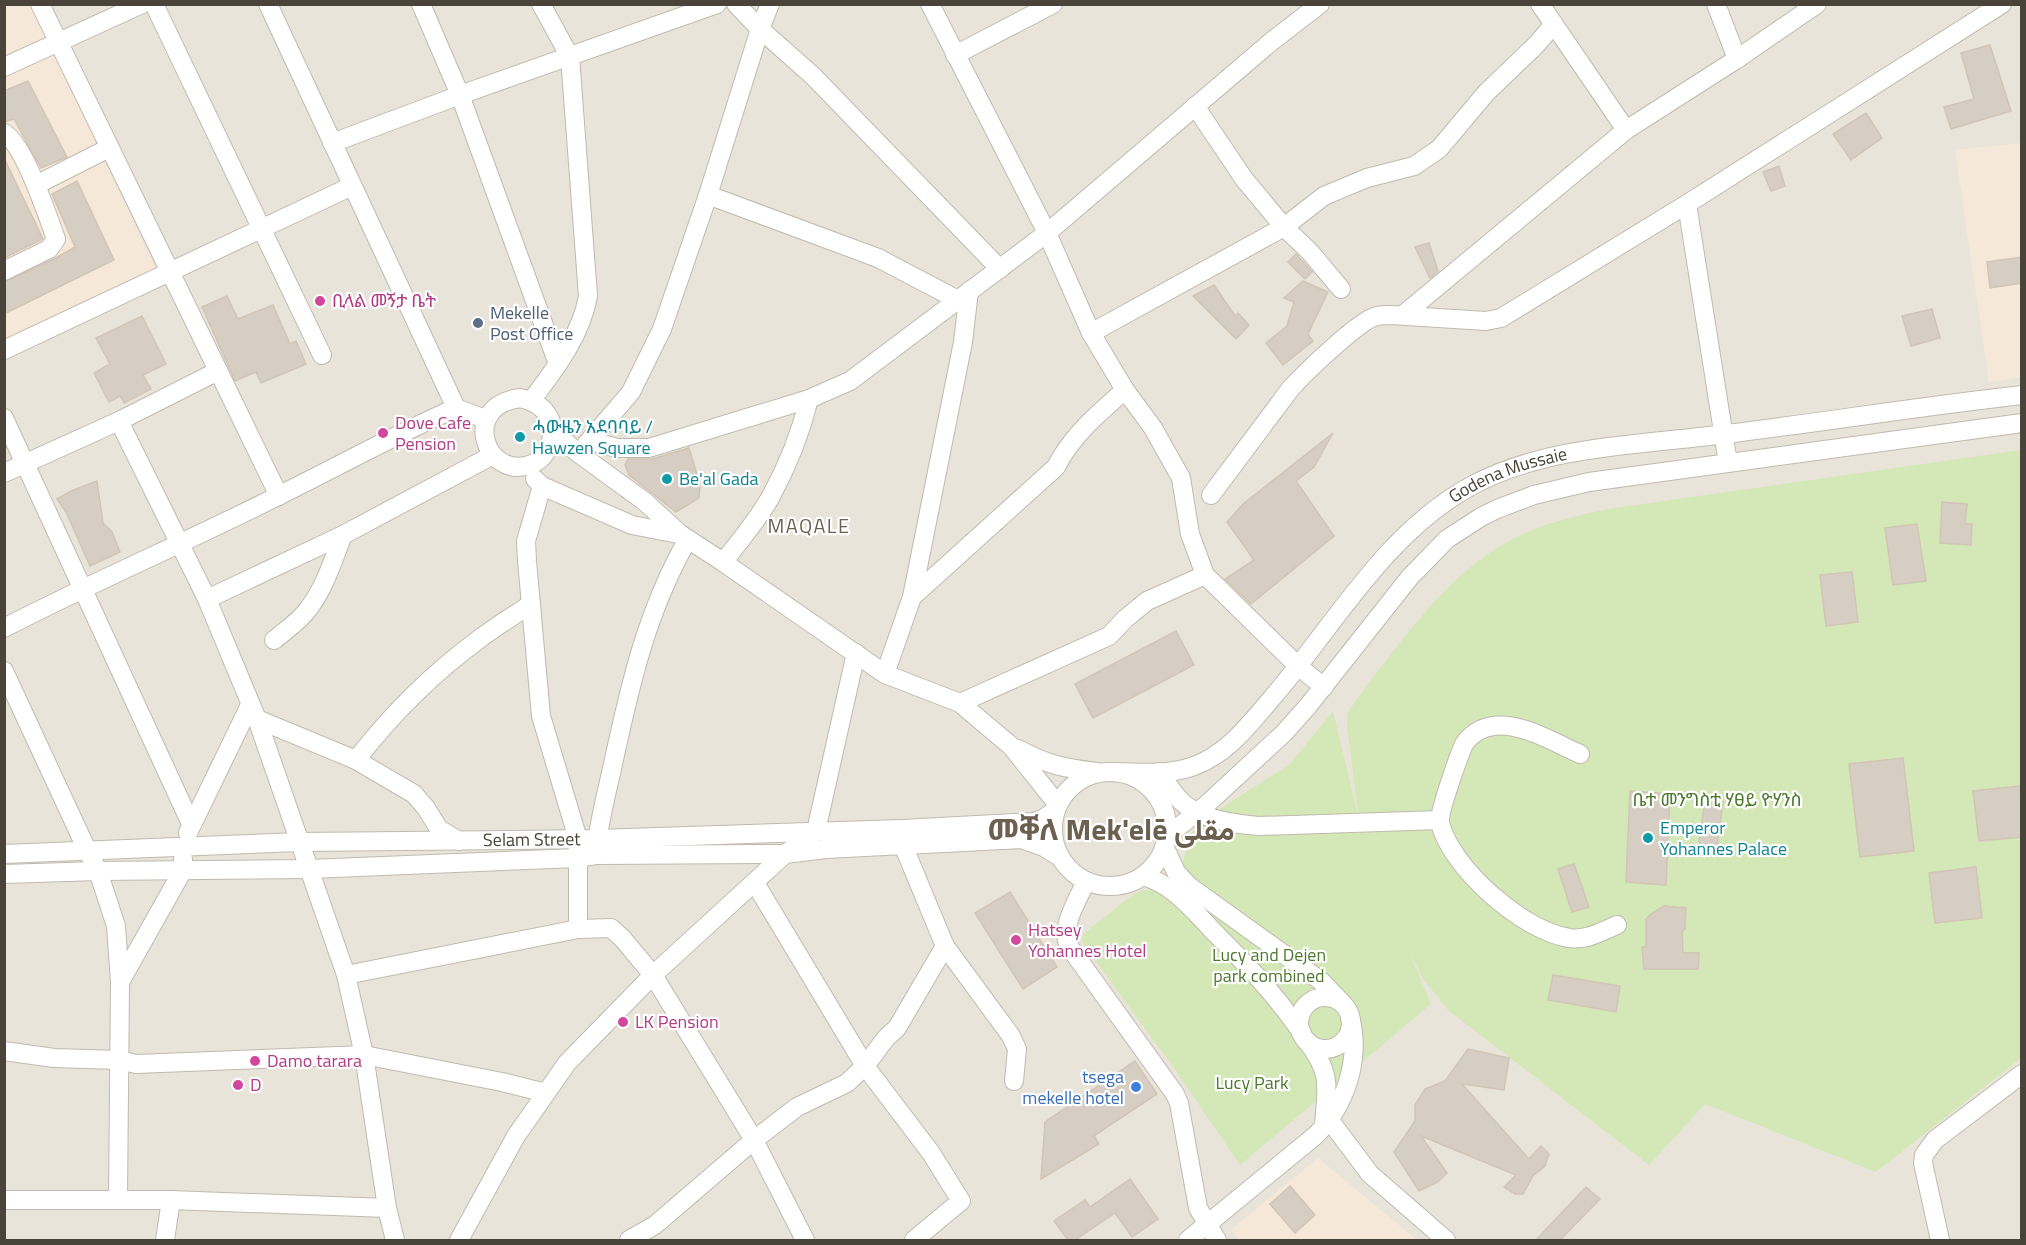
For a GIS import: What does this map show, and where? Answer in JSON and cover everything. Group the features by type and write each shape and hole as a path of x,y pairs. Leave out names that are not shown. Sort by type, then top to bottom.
{"street":[{"path":"40,4 279,496"},
{"path":"4,67 142,4"},
{"path":"154,4 322,355"},
{"path":"268,4 456,408"},
{"path":"421,4 460,95 558,364"},
{"path":"531,401 558,364 581,323 588,296 570,57 542,4"},
{"path":"332,142 717,4"},
{"path":"736,4 760,29 813,76 1000,269"},
{"path":"584,447 631,392 662,329 770,4"},
{"path":"930,4 1047,233 1091,333 1125,390 1153,428 1181,478 1190,534 1205,575 1299,667 1323,687"},
{"path":"955,56 1053,4"},
{"path":"584,447 649,448 809,399 850,381 1047,233 1195,105 1320,4"},
{"path":"1540,4 1626,130"},
{"path":"1716,4 1737,59"},
{"path":"1404,315 1626,130 1737,59 1817,4"},
{"path":"1211,495 1291,388 1361,324 1376,316 1404,315 1486,321 1501,318 1687,204 2002,4"},
{"path":"1091,333 1284,227 1324,196 1367,178 1414,166 1438,148 1486,93 1536,45 1554,24"},
{"path":"1195,105 1244,179 1341,289"},
{"path":"4,133 13,142 36,184 56,239 49,249 4,272"},
{"path":"36,184 109,148"},
{"path":"4,350 352,186"},
{"path":"708,195 878,258 963,296"},
{"path":"1687,204 1728,463"},
{"path":"885,674 912,597 963,342 963,296"},
{"path":"4,473 119,421 218,371"},
{"path":"912,597 1056,467 1065,450 1084,427 1125,390"},
{"name":"Godena Mussaie","path":"1105,772 1180,771 1210,759 1226,748 1299,667 1396,544 1432,511 1471,485 1515,466 1558,454 1723,435 2022,395"},
{"path":"520,398 531,401 545,410 551,420 552,442 544,457 534,464 523,467 502,463 487,445 485,419 498,405 508,400 520,398"},
{"path":"723,562 750,529 770,498 803,423 809,399"},
{"path":"4,628 82,588 279,496 416,425 456,408 485,419"},
{"path":"4,418 191,824"},
{"path":"119,421 207,599 253,712 346,975 364,1055 394,1240"},
{"name":"Godena Mussaie","path":"1166,842 1271,746 1298,718 1421,564 1447,540 1481,517 1525,498 1581,483 2022,423"},
{"path":"553,430 584,447 684,536 885,674 960,703 1011,746 1039,761 1059,768 1134,777 1153,791 1165,812 1166,842 1176,872 1189,886 1321,981 1347,1011 1354,1033 1352,1065 1341,1102 1326,1120 1188,1240"},
{"path":"207,599 343,535 493,455"},
{"path":"523,467 542,486 632,525 684,536"},
{"path":"542,486 526,541 531,604 541,716 578,839 578,929"},
{"path":"274,640 294,625 309,609 326,578 343,535"},
{"path":"596,847 623,716 649,622 684,536"},
{"path":"960,703 1109,636 1147,601 1205,575"},
{"path":"356,760 393,714 432,678 477,640 531,604"},
{"path":"459,1240 516,1136 567,1063 653,975 785,854 816,831 856,654"},
{"path":"4,671 98,871 116,926 120,982 118,1199"},
{"path":"120,982 183,870 183,848 191,824 253,712"},
{"path":"253,712 356,760 414,794 439,829 460,842"},
{"path":"1580,754 1520,729 1502,726 1483,727 1469,737 1464,744 1440,820 1448,844 1473,878 1507,907 1528,921 1552,933 1570,938 1588,937 1617,925"},
{"path":"1011,746 1057,808"},
{"path":"1060,857 1053,834 1057,808 1068,790 1077,782 1105,772"},
{"path":"1159,772 1178,798 1190,808 1232,823 1259,826 1440,820"},
{"name":"Selam Street","path":"4,854 299,842 578,839 596,847 785,854 903,837 1023,824 1043,819 1057,808"},
{"name":"Selam Street","path":"4,874 310,869 577,858 596,847 816,831 903,837"},
{"path":"1014,1081 1017,1048 1011,1036 945,946 903,837 1021,839 1060,857 1076,875 1086,881 1110,886 1133,882 1143,876 1160,858 1166,842"},
{"path":"1143,876 1162,883 1186,904 1268,987 1324,1068 1328,1090 1326,1120 1370,1174 1446,1240"},
{"path":"1086,881 1066,928 1065,937 1068,945 1175,1094 1179,1103 1198,1208 1217,1240"},
{"path":"755,883 865,1066 931,1153 961,1201 914,1240"},
{"path":"346,975 578,929 611,928 653,975 754,1140 805,1240"},
{"path":"629,1240 654,1225 754,1140 797,1107 847,1083 865,1066 886,1038 897,1028 945,946"},
{"path":"1326,997 1335,999 1347,1011 1350,1031 1338,1046 1324,1048 1315,1046 1304,1037 1299,1024 1305,1007 1312,1000 1326,997"},
{"path":"4,1052 54,1058 119,1060 136,1064 364,1055 546,1093"},
{"path":"1940,1240 1923,1163 1924,1155 1935,1140 2022,1074"},
{"path":"4,1200 171,1200 387,1208"},
{"path":"165,1240 171,1200"}],"shaded area":[{"path":"4,5 31,5 158,273 4,345"},
{"path":"5,5 2021,5 2021,1240 5,1240"},
{"path":"2021,143 2021,377 1989,383 1955,150"},
{"path":"1318,1158 1417,1240 1238,1240 1231,1230"}],"green space":[{"name":"ቤተ መንግስቲ ሃፀይ ዮሃንስ","path":"2021,450 2021,1058 1876,1172 1705,1104 1649,1165 1448,1010 1424,980 1410,954 1431,1004 1240,1165 1176,1071 1084,945 1083,934 1134,894 1144,890 1150,891 1162,883 1183,861 1192,832 1209,816 1290,764 1333,711 1359,819 1347,727 1348,712 1423,614 1471,567 1507,542 1547,525 1608,509"}],"building":[{"path":"1990,45 2011,111 1951,129 1944,107 1974,99 1961,53"},
{"path":"28,81 67,157 41,168 14,119 4,122 4,91"},
{"path":"1866,113 1882,138 1851,160 1833,134"},
{"path":"4,158 43,239 4,258"},
{"path":"1779,166 1785,186 1771,191 1763,172"},
{"path":"77,181 114,260 4,314 4,282 75,247 52,194"},
{"path":"1429,243 1438,271 1430,278 1415,247"},
{"path":"1296,254 1312,272 1305,279 1288,262"},
{"path":"2022,257 2022,283 1990,288 1987,262"},
{"path":"1303,281 1328,292 1308,334 1313,341 1283,365 1266,343 1287,326 1294,302 1284,298"},
{"path":"1214,285 1235,316 1238,313 1249,325 1236,339 1193,296"},
{"path":"227,296 238,319 273,305 290,344 296,341 306,364 261,383 256,372 235,381 202,307"},
{"path":"1932,309 1940,338 1911,346 1902,316"},
{"path":"142,316 166,364 143,375 151,389 124,403 120,396 109,402 94,373 110,364 96,338"},
{"path":"1333,433 1314,467 1296,481 1334,536 1251,604 1225,579 1254,560 1227,522 1243,504"},
{"name":"Be'al Gada","path":"689,448 700,484 699,498 676,512 629,475 625,465 628,459 652,459"},
{"path":"97,481 103,523 112,532 120,552 90,566 66,512 57,499"},
{"path":"1942,502 1967,504 1965,524 1972,524 1971,545 1940,543"},
{"path":"1917,524 1926,581 1893,585 1885,528"},
{"path":"1852,572 1858,622 1826,626 1820,575"},
{"path":"1176,631 1194,665 1093,718 1075,684"},
{"path":"1903,758 1914,851 1860,857 1849,764"},
{"path":"2020,786 2022,837 1979,841 1973,791"},
{"name":"Emperor Yohannes Palace","path":"1630,791 1670,794 1666,885 1626,882"},
{"path":"1705,800 1723,802 1717,847 1699,844"},
{"path":"1574,864 1589,907 1572,912 1558,869"},
{"path":"1976,867 1982,918 1935,923 1929,873"},
{"name":"Hatsey Yohannes Hotel","path":"1010,892 1057,967 1023,989 975,913"},
{"path":"1664,906 1686,908 1685,928 1682,932 1683,953 1699,953 1698,969 1644,969 1642,947 1646,947 1646,919"},
{"path":"1553,975 1620,986 1616,1012 1548,1000"},
{"path":"1468,1049 1509,1058 1504,1090 1462,1084 1529,1159 1541,1146 1549,1154 1545,1166 1533,1176 1523,1194 1515,1194 1504,1187 1516,1175 1421,1136 1447,1173 1438,1182 1419,1191 1394,1152 1415,1121 1415,1105 1425,1089 1445,1081"},
{"path":"1135,1061 1157,1094 1094,1136 1099,1144 1041,1179 1045,1122"},
{"path":"1130,1179 1158,1219 1132,1237 1115,1213 1075,1240 1068,1240 1054,1221 1085,1200 1090,1207"},
{"path":"1290,1186 1315,1215 1295,1233 1270,1204"},
{"path":"1586,1187 1600,1199 1560,1240 1536,1240"}],"place":[{"name":"ቢላል መኝታ ቤት","path":"320,301"},
{"name":"Mekelle Post Office","path":"478,323"},
{"name":"Dove Cafe Pension","path":"383,433"},
{"name":"ሓውዜን አደባባይ / Hawzen Square","path":"520,437"},
{"name":"Be'al Gada","path":"667,479"},
{"name":"Emperor Yohannes Palace","path":"1648,838"},
{"name":"Hatsey Yohannes Hotel","path":"1016,940"},
{"name":"LK Pension","path":"623,1022"},
{"name":"Damo tarara","path":"255,1061"},
{"name":"D","path":"238,1085"},
{"name":"tsega mekelle hotel","path":"1136,1087"}],"district":[{"name":"MAQALE","path":"809,526"},
{"name":"መቐለ Mek'elē مقلى","path":"1111,830"}],"park label":[{"name":"Lucy and Dejen park combined","path":"1269,965"},
{"name":"Lucy Park","path":"1252,1083"}]}
